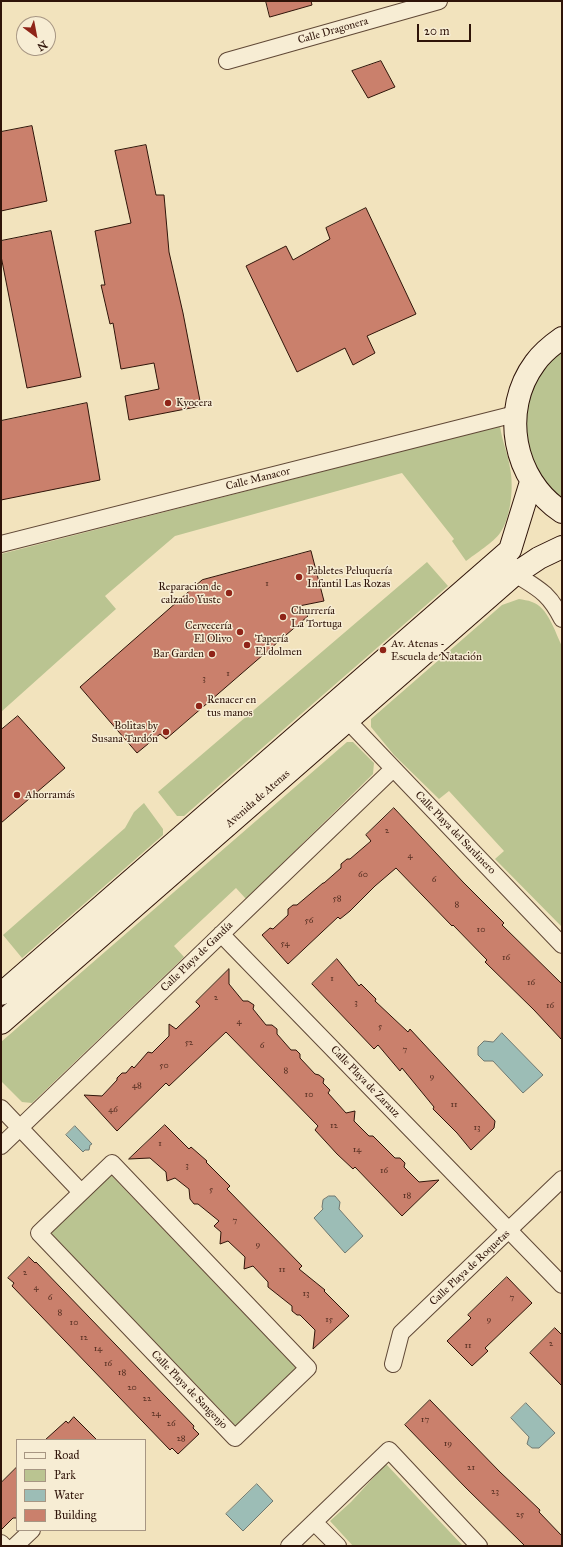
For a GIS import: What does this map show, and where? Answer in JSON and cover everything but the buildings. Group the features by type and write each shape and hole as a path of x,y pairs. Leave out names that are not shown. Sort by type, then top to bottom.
{"main road":[{"path":"562,338 550,347 535,363 524,382 518,398 515,414 516,443 524,470 542,496 562,512"},
{"path":"510,550 532,482"},
{"name":"Avenida de Atenas","path":"1,1023 515,574 539,558 562,547"},
{"name":"Avenida de Atenas","path":"1,994 510,550"}],"street":[{"name":"Calle Dragonera","path":"227,61 439,1"},
{"name":"Calle Manacor","path":"1,544 515,414"},
{"path":"510,550 515,574 544,593 555,604 562,619"},
{"name":"Calle Playa del Sardinero","path":"348,721 562,945"},
{"name":"Calle Playa de Gandía","path":"1,1146 393,769"},
{"name":"Calle Playa de Zarauz","path":"221,934 562,1285"},
{"path":"1,1108 82,1192"},
{"name":"Calle Playa de Sangenjo","path":"112,1163 308,1368 235,1438 39,1233 82,1192 112,1163"},
{"name":"Calle Playa de Roquetas","path":"393,1364 401,1333 562,1180"},
{"path":"289,1546 389,1450 479,1546"},
{"path":"314,1522 338,1546"},
{"path":"15,1546 31,1531"},
{"path":"1,1543 4,1546"}],"green space":[{"path":"562,350 562,501 536,471 527,440 525,425 529,398 535,385 551,361"},
{"path":"500,426 509,463 512,484 511,502 507,519 500,533 489,544 466,561 452,541 454,539 402,473 175,536 105,596 116,609 1,712 1,554"},
{"path":"427,562 448,586 184,816 177,816 158,792"},
{"path":"519,599 530,601 538,605 547,614 562,646 562,927 495,859 504,851 449,791 439,799 394,755 371,727 371,719 502,605"},
{"path":"347,742 353,742 374,763 373,774 246,899 236,888 174,946 184,957 32,1103 22,1102 1,1081 1,1042"},
{"path":"144,803 163,829 163,835 22,958 3,935 125,828 134,812"},
{"path":"111,1175 296,1368 236,1426 51,1233"},
{"path":"386,1464 463,1546 353,1546 330,1521 351,1502"}],"water":[{"path":"502,1033 543,1075 523,1093 493,1061 484,1061 478,1055 478,1047 484,1041 493,1042"},
{"path":"75,1126 92,1144 90,1145 89,1150 85,1150 83,1152 66,1135"},
{"path":"329,1196 335,1196 340,1202 339,1209 363,1236 345,1253 314,1218 323,1209 323,1200"},
{"path":"526,1403 555,1433 539,1448 532,1448 527,1444 529,1437 511,1418"},
{"path":"257,1484 273,1501 243,1531 226,1514"}],"place":[{"name":"Kyocera","path":"168,403"},
{"name":"Pabletes Peluquería Infantil Las Rozas","path":"299,577"},
{"name":"Reparacion de calzado Yuste","path":"229,593"},
{"name":"Churrería La Tortuga","path":"283,617"},
{"name":"Cervecería El Olivo","path":"240,632"},
{"name":"Tapería El dolmen","path":"247,645"},
{"name":"Av. Atenas - Escuela de Natación","path":"383,650"},
{"name":"Bar Garden","path":"212,654"},
{"name":"Renacer en tus manos","path":"199,706"},
{"name":"Bolitas by Susana Tardón","path":"166,732"},
{"name":"Ahorramás","path":"17,795"}]}
